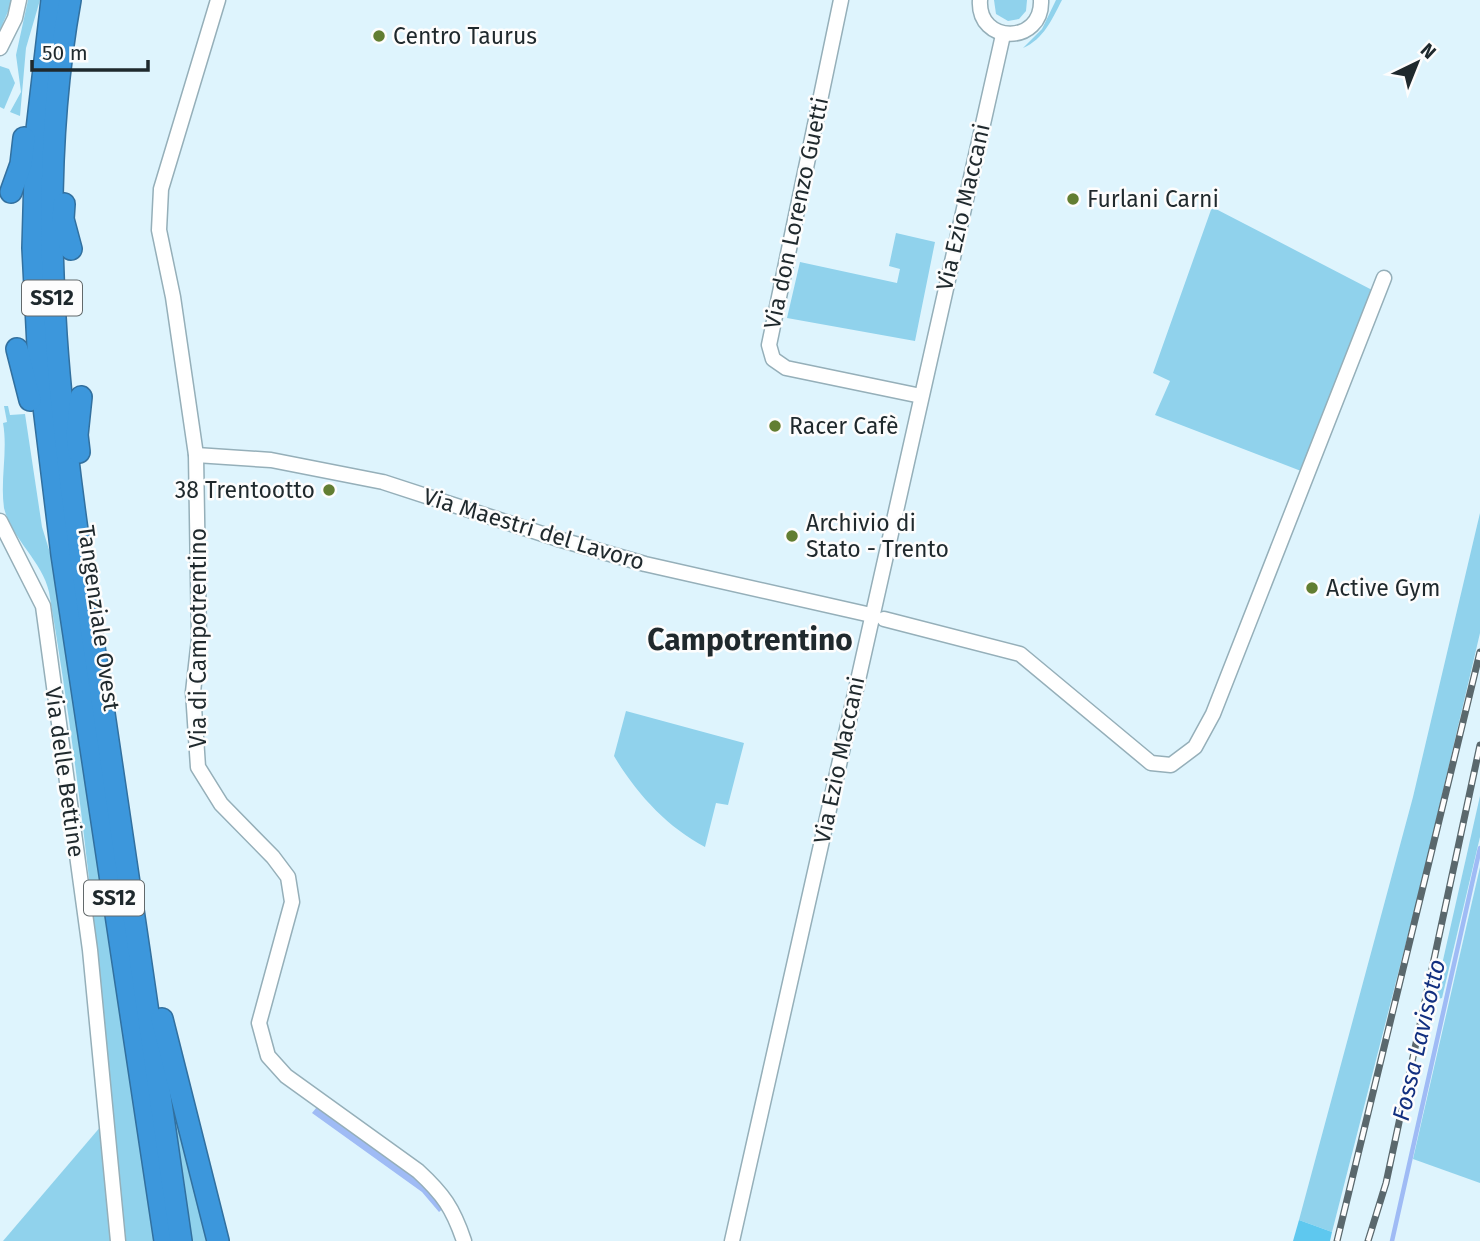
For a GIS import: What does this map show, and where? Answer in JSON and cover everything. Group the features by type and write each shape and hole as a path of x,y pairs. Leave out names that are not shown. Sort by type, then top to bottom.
{"highway":[{"name":"Tangenziale Ovest","path":"70,0 62,42 53,145 52,305 71,554 165,1241"},
{"name":"Tangenziale Ovest","path":"50,9 36,138 33,247 39,366 127,864 181,1241"},
{"path":"11,191 21,164 31,54 50,9"},
{"path":"62,42 71,83 64,219 71,249"},
{"path":"17,349 26,376 47,522 71,554 88,527 77,435 81,397"},
{"path":"127,864 179,1095 218,1241"}],"street":[{"path":"0,48 15,18 19,0"},
{"name":"Via di Campotrentino","path":"218,0 161,189 159,230 173,297 196,455 199,639 193,692 198,767 221,804 273,857 288,877 292,902 259,1023 268,1056 286,1076 418,1171 435,1187 449,1201 464,1241"},
{"name":"Via don Lorenzo Guetti","path":"841,0 769,345 773,359 786,368 921,396"},
{"path":"977,1 984,20 1003,34 1018,34 1033,25 1040,15 1041,0"},
{"name":"Via Ezio Maccani","path":"732,1241 877,617 921,396 1003,34"},
{"path":"877,617 1020,654 1151,763 1171,765 1195,747 1213,714 1384,278"},
{"name":"Via Maestri del Lavoro","path":"196,455 271,460 383,482 558,539 645,564 877,617"},
{"name":"Via delle Bettine","path":"0,521 43,606 91,963 118,1241"}],"shaded area":[{"path":"0,0 13,0 0,30"},
{"path":"28,0 40,0 26,48 20,116 10,112 21,92 16,55"},
{"path":"994,0 1027,0 1026,11 1019,19 1008,21 996,14"},
{"path":"1056,0 1062,0 1047,28 1023,48 1042,29"},
{"path":"0,66 9,69 15,83 4,109 0,107"},
{"path":"1212,207 1374,291 1301,471 1155,415 1170,381 1153,373"},
{"path":"896,233 935,242 915,341 787,318 800,262 897,283 900,269 889,266"},
{"path":"4,406 8,406 10,415 25,414 42,527 56,572 154,1241 126,1241 74,753 46,581 13,530 4,508 3,423 7,422"},
{"path":"1480,513 1480,633 1422,880 1332,1232 1299,1220 1413,797"},
{"path":"626,711 744,743 728,805 716,803 705,847 678,830 653,808 614,756"},
{"path":"1480,796 1480,837 1442,998 1434,1000"},
{"path":"1480,867 1480,1183 1413,1159"},
{"path":"167,1072 209,1241 192,1241"},
{"path":"317,1107 424,1184 445,1207 439,1212 422,1192 312,1113"},
{"path":"102,1125 111,1241 3,1241 96,1132"},
{"path":"1299,1220 1332,1232 1330,1241 1293,1241"}],"waterway":[{"name":"Fossa Lavisotto","path":"1392,1241 1480,848"}],"railway":[{"path":"1337,1241 1480,652"},
{"path":"1368,1241 1386,1183 1480,745"}],"place":[{"name":"Centro Taurus","path":"379,36"},
{"name":"Furlani Carni","path":"1073,199"},
{"name":"Racer Cafè","path":"775,426"},
{"name":"38 Trentootto","path":"329,490"},
{"name":"Archivio di Stato - Trento","path":"792,536"},
{"name":"Active Gym","path":"1312,588"}],"district":[{"name":"Campotrentino","path":"750,640"}]}
